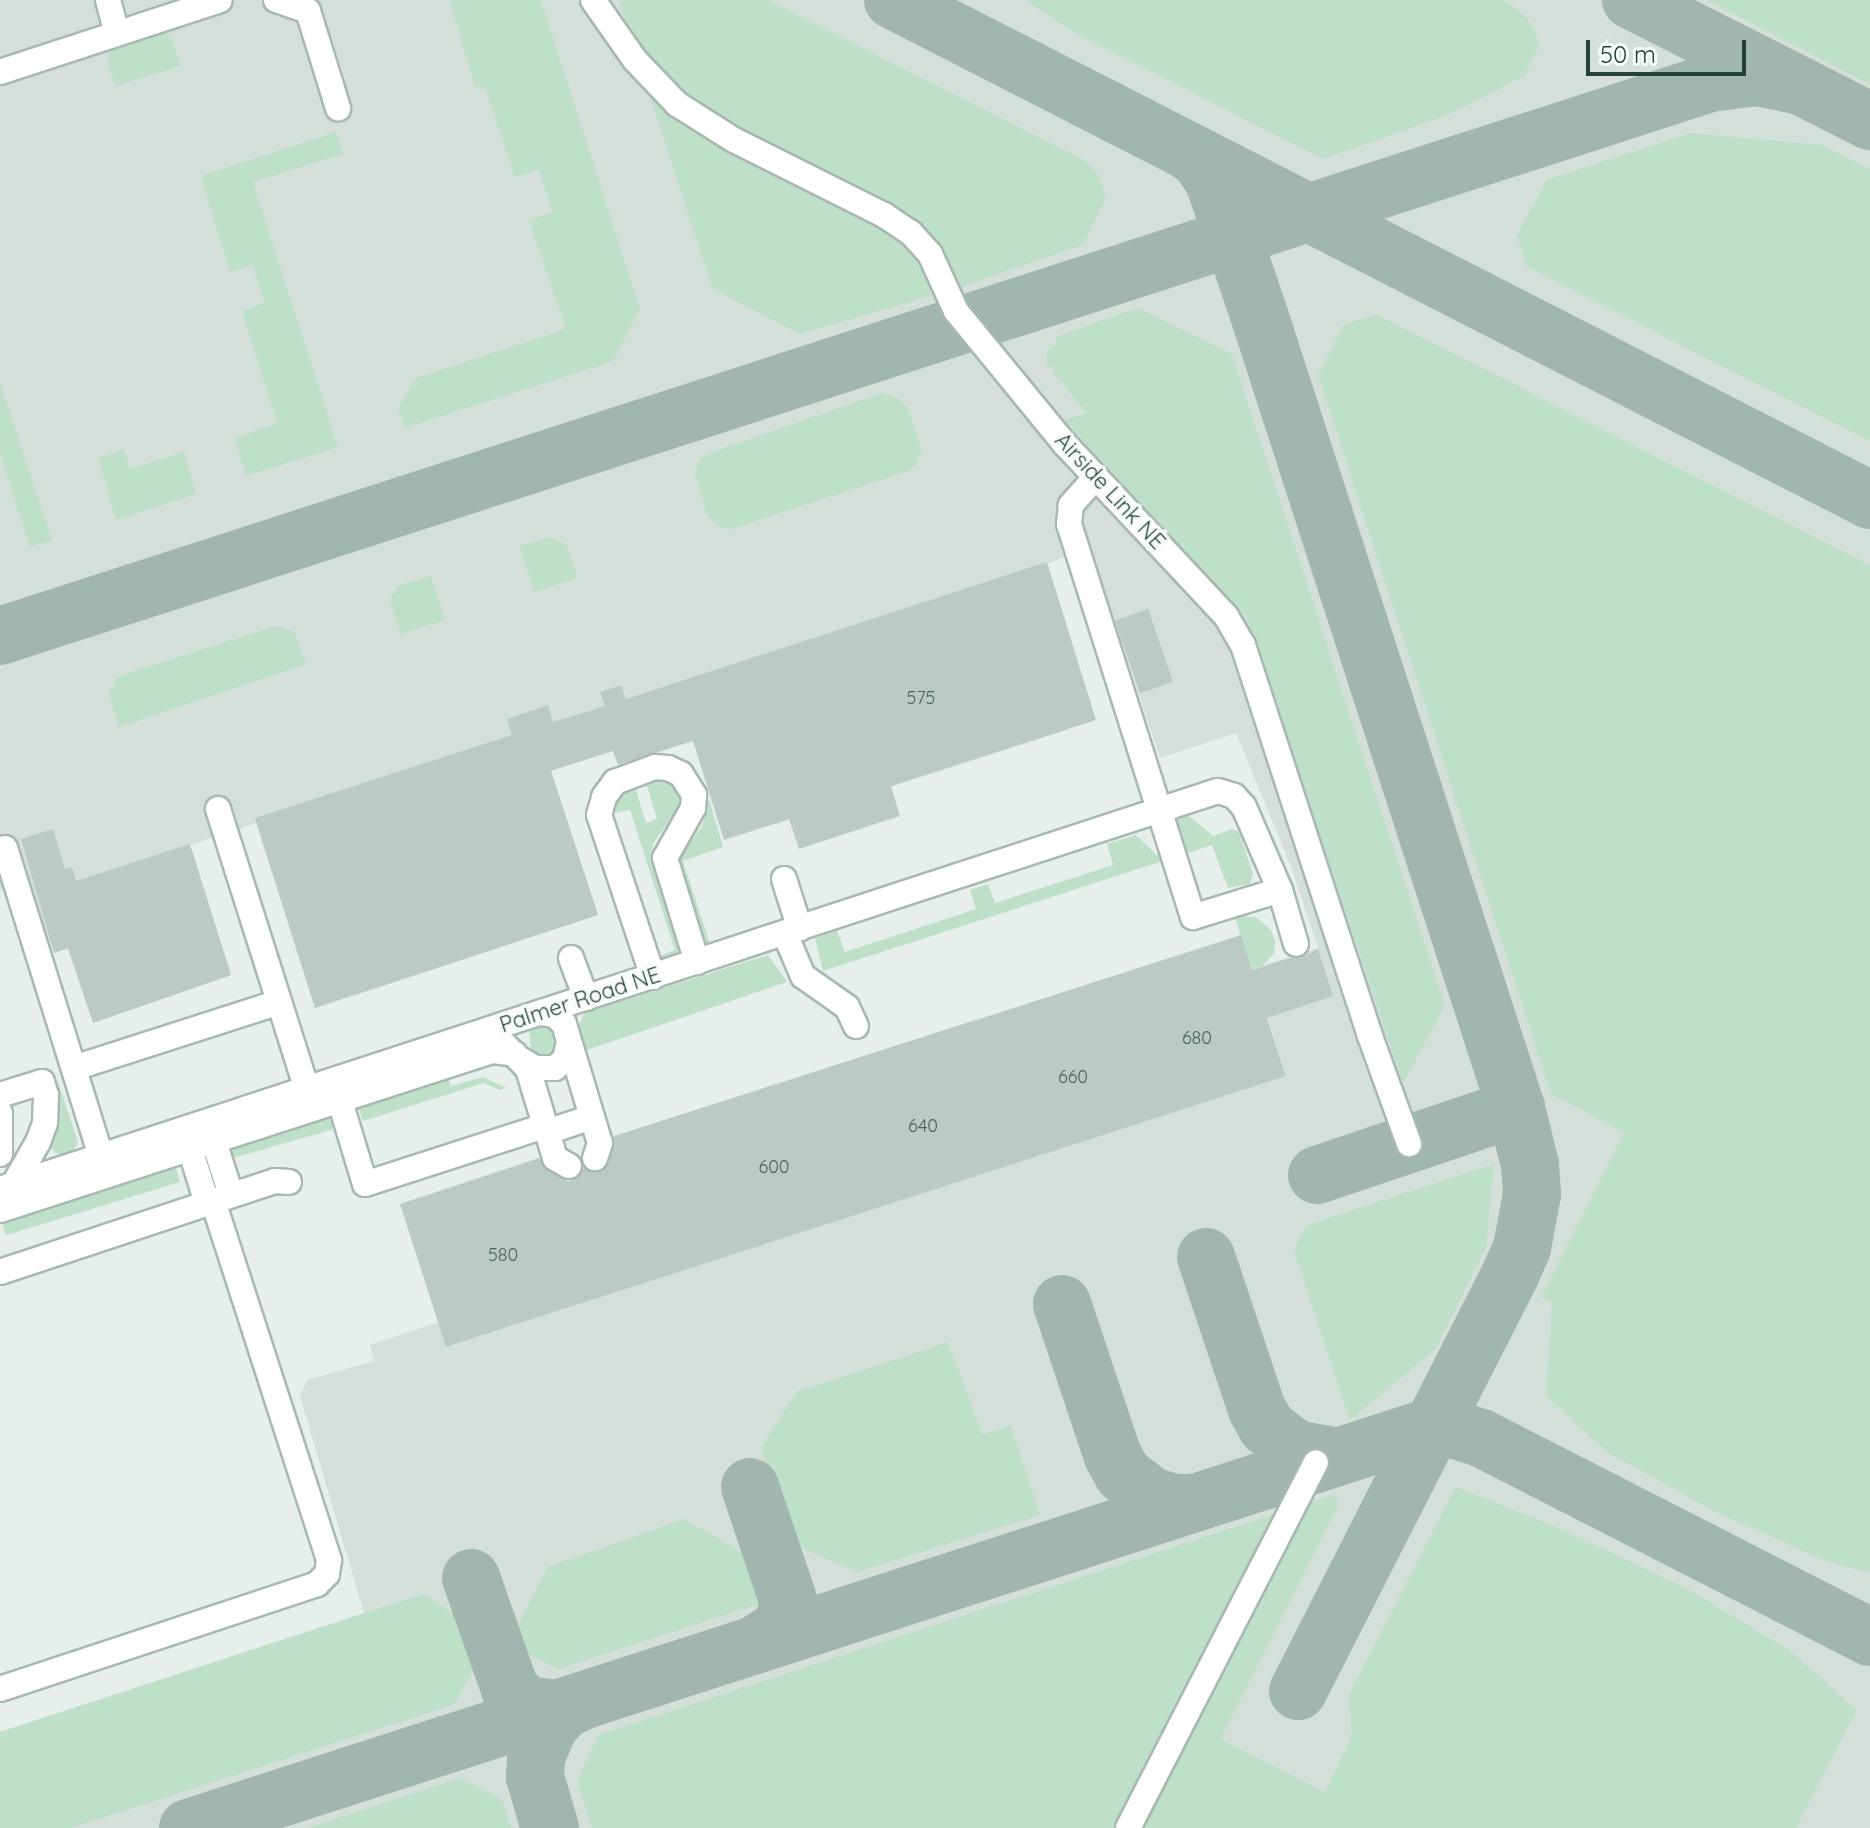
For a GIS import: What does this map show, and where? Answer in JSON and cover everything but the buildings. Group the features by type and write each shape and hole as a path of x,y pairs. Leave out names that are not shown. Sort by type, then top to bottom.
{"street":[{"path":"108,0 117,34"},
{"path":"276,0 308,11 338,108"},
{"name":"Airside Link NE","path":"593,0 635,60 677,104 734,140 884,215 911,233 930,254 956,311 1096,477 1211,597 1243,645 1355,991 1409,1144"},
{"path":"0,72 214,2"},
{"path":"1096,477 1071,505 1069,524 1193,917 1280,890"},
{"path":"653,977 599,815 604,797 615,782 655,767 668,768 681,774 694,795 689,816 665,858 697,962"},
{"name":"Palmer Road NE","path":"7,1186 101,1156 193,1138 307,1090 337,1091 476,1034 1218,791 1234,796 1244,807 1280,890 1296,944"},
{"path":"218,809 307,1090"},
{"path":"5,848 101,1156"},
{"path":"784,879 803,976 847,1007 856,1026"},
{"path":"571,958 586,998"},
{"path":"74,1068 279,1002"},
{"path":"541,1013 560,1019 569,1042 601,1147 595,1158"},
{"path":"476,1034 499,1040 528,1069 557,1162 569,1166"},
{"path":"0,1210 193,1138 337,1091 492,1051 517,1057 535,1068 555,1068 565,1059 569,1042"},
{"path":"0,1095 42,1082 45,1123 27,1167 7,1186"},
{"path":"337,1091 365,1184 592,1117"},
{"path":"0,1113 0,1154"},
{"path":"0,1689 317,1584 327,1574 329,1560 193,1138"},
{"path":"193,1138 213,1201"},
{"path":"0,1272 275,1181 289,1182"},
{"path":"1128,1828 1316,1462"}],"shaded area":[{"path":"0,0 1870,0 1870,1828 0,1828 0,1732 364,1613 300,1396 307,1380 374,1361 370,1345 439,1322 447,1347 1286,1075 1252,969 1318,948 1292,869 1236,733 1160,758 1090,548 1017,574 1067,730 776,824 727,667 626,699 620,685 600,692 605,706 553,722 547,705 526,779 551,771 598,915 315,1008 256,823 190,845 231,975 93,1023 68,949 54,953 28,881 0,890"}],"green space":[{"path":"449,0 541,0 640,309 614,361 404,428 398,409 416,378 566,329 529,220 553,212 539,170 515,177 486,90 475,86"},
{"path":"619,0 769,0 1084,160 1097,173 1106,197 1083,245 958,288 941,248 912,217 727,121 688,96 647,56 629,31"},
{"path":"1025,0 1504,0 1525,16 1535,30 1539,47 1525,75 1492,93 1445,116 1324,159 1078,35"},
{"path":"1706,0 1870,0 1870,84"},
{"path":"165,33 171,38 181,66 115,86 107,60 111,50"},
{"path":"651,99 692,130 742,158 888,231 917,259 934,295 800,334 712,288"},
{"path":"336,132 343,154 253,182 338,447 246,476 235,438 277,423 242,311 265,303 252,265 230,272 201,176"},
{"path":"1691,133 1822,145 1870,169 1870,441 1527,267 1517,236 1546,180"},
{"path":"1137,308 1232,354 1445,1006 1403,1083 1247,618 1064,420 1087,413 1055,375 1053,365 1047,367 1046,353 1057,342 1056,337"},
{"path":"1375,314 1870,565 1870,1573 1828,1562 1718,1513 1607,1452 1546,1396 1552,1303 1541,1297 1624,1133 1551,1094 1318,375 1343,325"},
{"path":"0,383 52,540 30,547 0,454"},
{"path":"882,393 898,398 907,407 922,449 916,465 908,471 732,529 722,528 708,517 695,475 700,459 707,454"},
{"path":"124,449 130,469 184,452 196,494 116,520 98,458"},
{"path":"548,537 566,544 578,578 534,592 520,546"},
{"path":"431,576 445,620 401,634 390,602 392,595 400,585"},
{"path":"276,626 294,631 307,664 119,727 109,695 116,679 122,675"},
{"path":"652,777 670,783 679,796 679,805 653,844 651,856 680,949 677,954 662,960 660,956 675,950 630,810 613,813 622,792 634,783 646,823 657,819 645,779"},
{"path":"709,799 723,847 683,861 710,944 707,945 678,860 702,826"},
{"path":"1188,815 1213,836 1232,829 1239,832 1253,874 1250,884 1228,888 1212,845 1185,854 1175,821"},
{"path":"1136,835 1163,861 823,971 815,938 837,931 845,952 976,909 970,890 988,884 995,903 1113,865 1107,844"},
{"path":"1256,917 1271,930 1275,941 1274,953 1263,966 1252,969 1235,918"},
{"path":"768,955 787,982 587,1050 578,1027 584,1013"},
{"path":"547,1025 557,1035 558,1057 532,1058 529,1030"},
{"path":"447,1074 451,1086 483,1077 506,1088 499,1090 484,1083 363,1121 356,1103"},
{"path":"57,1079 78,1142 73,1151 62,1155 54,1152 49,1140 60,1103"},
{"path":"331,1107 337,1128 226,1160 219,1139"},
{"path":"174,1162 180,1182 6,1235 0,1215"},
{"path":"1494,1164 1486,1247 1435,1350 1350,1420 1294,1250 1307,1225"},
{"path":"948,1342 983,1435 1011,1425 1040,1515 857,1572 795,1545 761,1448 796,1392"},
{"path":"1456,1487 1561,1529 1686,1588 1788,1649 1857,1710 1796,1828 592,1828 577,1781 598,1735 1333,1495 1337,1497 1338,1506 1221,1739 1325,1792 1352,1736 1348,1696"},
{"path":"684,1519 747,1555 762,1603 558,1669 523,1652 516,1630 548,1567"},
{"path":"423,1594 459,1617 475,1666 455,1704 71,1828 0,1828 0,1732"},
{"path":"461,1778 502,1799 511,1828 307,1828"}],"taxiway":[{"path":"893,0 1870,500"},
{"path":"1631,0 1870,121"},
{"path":"0,636 1710,83 1757,77 1801,86"},
{"path":"1188,151 1200,160 1214,181 1516,1108 1530,1165 1532,1194 1522,1248 1298,1691"},
{"path":"1317,1175 1516,1108"},
{"path":"1206,1257 1257,1409 1267,1427 1295,1449 1334,1456"},
{"path":"1062,1304 1113,1456 1123,1474 1151,1496 1174,1503 1190,1503"},
{"path":"188,1828 1427,1428 1449,1428 1481,1438 1870,1637"},
{"path":"750,1487 788,1600 785,1621 779,1629 754,1645"},
{"path":"471,1578 510,1689 526,1705 557,1709"},
{"path":"550,1828 535,1777 536,1757 549,1726 564,1710 582,1701"}]}
